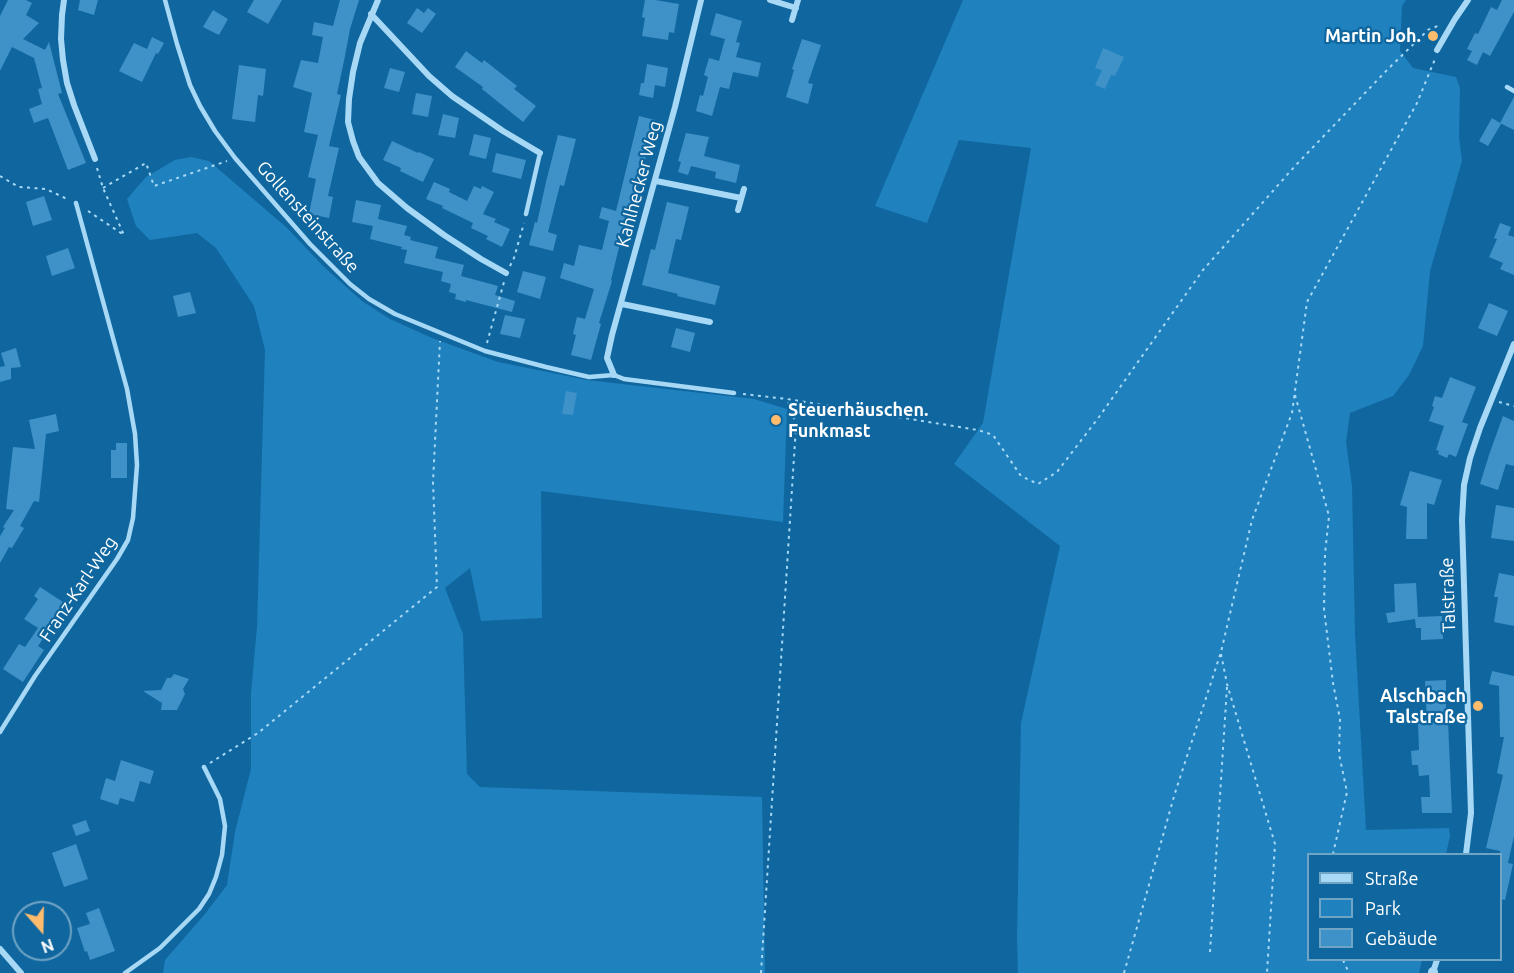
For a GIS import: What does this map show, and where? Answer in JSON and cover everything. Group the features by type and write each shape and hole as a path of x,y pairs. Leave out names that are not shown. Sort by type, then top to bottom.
{"street":[{"path":"64,0 61,39 67,83 95,159"},
{"path":"378,0 360,43 350,99 348,122 359,158 378,183 407,208 444,235 506,273"},
{"name":"Kahlhecker Weg","path":"614,375 607,358 675,108 700,0"},
{"path":"770,0 796,8"},
{"path":"792,20 798,0"},
{"path":"1437,50 1468,0"},
{"path":"371,14 429,76 452,96 540,153"},
{"path":"656,181 741,198"},
{"path":"738,210 744,189"},
{"path":"622,304 710,322"},
{"name":"Talstraße","path":"1466,853 1471,813 1462,520 1464,485 1470,458 1514,344"},
{"path":"0,949 21,973"}],"lane":[{"name":"Gollensteinstraße","path":"165,0 190,85 215,131 235,158 310,244 350,284 369,299 395,314 485,351 546,368 589,377 614,375 624,379 734,393"},
{"path":"1507,87 1514,91"},
{"path":"526,214 540,153"},
{"name":"Franz-Karl-Weg","path":"0,732 35,676 117,559 128,540 133,518 137,465 128,389 76,203"},
{"path":"125,973 160,948 199,909 216,877 222,855 225,826 220,799 204,767"},
{"path":"220,799 228,796"}],"path":[{"path":"734,393 787,399 978,430 993,435 1021,476 1038,484 1058,472 1203,270 1295,166 1428,30 1455,19"},
{"path":"1124,973 1175,793 1221,652 1252,520 1292,413 1307,302 1417,103 1432,69 1437,50"},
{"path":"103,188 146,163 154,186 235,158"},
{"path":"0,176 19,187 46,189 76,203 124,235 103,188 95,159"},
{"path":"485,351 506,273 514,258 526,214"},
{"path":"204,767 258,733 438,587 433,482 441,332"},
{"path":"1294,392 1329,516 1325,554 1324,609 1340,719 1339,754 1347,792 1334,853"},
{"path":"761,973 796,426 787,399"},
{"path":"1491,399 1514,406"},
{"path":"1221,652 1227,684 1275,844 1267,973"},
{"path":"1210,952 1227,684"}],"green space":[{"path":"963,0 1406,0 1402,6 1400,51 1413,68 1456,77 1460,88 1459,137 1462,161 1430,271 1423,346 1409,375 1393,396 1350,413 1346,442 1352,486 1355,634 1366,830 1449,828 1450,836 1446,853 1307,853 1307,961 1422,961 1419,973 1018,973 1021,723 1060,546 954,464 983,423 1031,148 959,140 927,223 875,206"},
{"path":"191,157 209,161 286,227 324,267 362,301 390,319 432,338 498,362 587,380 754,399 787,409 783,522 541,491 542,618 481,621 470,568 445,588 463,634 467,774 480,787 762,797 765,973 163,973 165,960 227,885 235,832 251,769 251,693 257,627 265,350 254,306 216,248 197,233 150,240 136,226 127,199 146,177 175,160"}],"building":[{"path":"8,0 26,0 32,3 26,15 39,23 23,39 45,50 49,42 62,93 58,94 86,163 68,170 48,118 34,123 29,109 42,104 38,89 42,88 34,58 12,47 0,71 0,16"},
{"path":"80,0 98,0 94,15 78,10"},
{"path":"254,0 282,0 268,24 247,12"},
{"path":"340,0 359,0 350,29 337,94 341,95 329,146 339,148 328,196 333,197 329,218 309,214 316,179 308,177 318,135 304,132 312,93 293,87 301,60 318,63 323,37 312,35 314,22 333,26"},
{"path":"645,0 679,4 674,33 669,32 668,40 642,36"},
{"path":"1502,0 1514,0 1514,12 1490,56 1483,52 1477,65 1467,60 1472,51 1467,49 1475,33 1478,34 1491,7 1497,10"},
{"path":"417,8 424,13 428,8 436,14 422,33 407,23"},
{"path":"213,10 228,19 219,35 203,27"},
{"path":"716,13 742,21 736,42 740,43 736,57 761,63 758,77 733,72 729,89 720,87 712,116 696,111 708,77 704,75 709,58 719,61 725,39 710,35"},
{"path":"152,37 164,43 158,54 156,53 142,82 119,71 134,43 147,49"},
{"path":"802,39 821,45 808,83 813,84 808,104 786,97"},
{"path":"1103,48 1124,57 1115,76 1111,75 1105,89 1095,85 1102,70 1095,68"},
{"path":"466,51 482,63 484,60 517,86 514,89 536,106 523,122 482,89 483,87 455,67"},
{"path":"647,64 668,68 665,87 655,85 653,98 639,95 641,83 644,83"},
{"path":"239,65 266,69 263,96 258,95 255,122 232,119"},
{"path":"390,68 405,72 399,92 384,88"},
{"path":"416,93 432,96 428,117 412,114"},
{"path":"1514,97 1514,130 1500,123"},
{"path":"443,114 459,118 455,138 438,135"},
{"path":"639,116 655,120 632,212 628,211 591,360 571,355 576,335 573,334 577,317 585,319 594,289 560,278 564,263 574,266 579,245 602,250 609,221 599,218 602,207 616,211"},
{"path":"1492,118 1501,124 1488,146 1479,141"},
{"path":"686,133 709,137 704,156 740,165 736,183 715,178 716,172 691,166 688,175 678,172 681,162 678,161"},
{"path":"474,134 491,138 486,159 469,155"},
{"path":"558,135 576,139 564,186 560,185 548,232 557,235 553,251 529,245 535,222 537,223"},
{"path":"392,141 434,159 423,182 383,160"},
{"path":"496,153 526,160 521,179 492,172"},
{"path":"434,182 450,189 449,192 467,201 474,186 481,189 482,186 494,192 483,214 496,219 494,222 510,229 502,247 486,239 488,236 471,228 473,223 426,199"},
{"path":"44,196 52,220 33,226 26,202"},
{"path":"356,200 381,205 378,219 407,226 404,235 411,237 410,240 438,247 435,258 464,265 461,276 498,286 495,295 515,301 512,312 455,299 456,294 449,292 451,284 441,281 443,272 404,263 407,250 370,239 373,226 352,222"},
{"path":"667,202 689,207 681,240 676,239 668,273 720,286 715,305 642,285 651,249 655,250"},
{"path":"1500,223 1511,227 1508,235 1514,237 1514,275 1500,269 1503,263 1489,257 1497,239 1494,238"},
{"path":"68,248 75,268 52,276 46,256"},
{"path":"523,271 546,277 540,299 517,292"},
{"path":"190,292 196,313 178,317 173,296"},
{"path":"1489,303 1508,311 1497,336 1478,328"},
{"path":"505,315 525,319 520,338 500,334"},
{"path":"676,328 695,333 690,352 671,347"},
{"path":"16,348 21,367 11,368 11,379 0,382 0,367 5,366 1,353"},
{"path":"1450,377 1476,387 1462,422 1468,424 1456,457 1449,454 1447,458 1438,454 1439,451 1436,450 1444,426 1429,421 1435,396 1442,398"},
{"path":"566,391 577,393 573,415 562,414"},
{"path":"56,414 59,431 46,434 39,502 34,501 20,526 24,528 0,563 0,536 14,510 6,509 13,447 35,449 29,420"},
{"path":"1503,416 1514,421 1514,466 1506,464 1498,490 1480,484"},
{"path":"116,443 127,443 127,478 111,478 111,450 116,450"},
{"path":"1410,471 1442,480 1434,505 1427,503 1427,539 1406,539 1407,507 1400,505"},
{"path":"1496,505 1514,508 1514,541 1491,538"},
{"path":"1499,573 1514,576 1514,626 1494,622 1498,597 1494,597"},
{"path":"1416,583 1418,617 1442,616 1443,639 1421,640 1421,628 1416,628 1415,619 1388,623 1386,613 1395,612 1394,584"},
{"path":"40,587 66,604 38,646 44,650 23,682 3,669 19,644 25,647 38,628 24,619 38,599 34,596"},
{"path":"1492,671 1514,676 1514,836 1508,863 1513,864 1505,900 1502,899 1502,853 1486,848 1503,775 1497,773 1504,737 1500,737 1499,686 1489,684"},
{"path":"174,674 189,679 183,689 185,694 177,710 161,710 162,703 143,691 161,690 167,678 171,678"},
{"path":"1446,680 1446,721 1448,721 1452,813 1422,813 1421,797 1430,797 1429,775 1419,776 1418,765 1412,765 1411,751 1419,750 1418,722 1427,722 1425,681"},
{"path":"121,760 154,771 150,784 140,781 134,802 120,798 118,805 100,799 106,778 115,781"},
{"path":"86,820 90,831 76,836 72,825"},
{"path":"76,844 88,879 64,887 52,853"},
{"path":"99,908 115,951 90,960 77,928 90,924 86,913"}],"place":[{"name":"Martin Joh.","path":"1433,36"},
{"name":"Steuerhäuschen. Funkmast","path":"776,420"},
{"name":"Alschbach Talstraße","path":"1478,706"}]}
